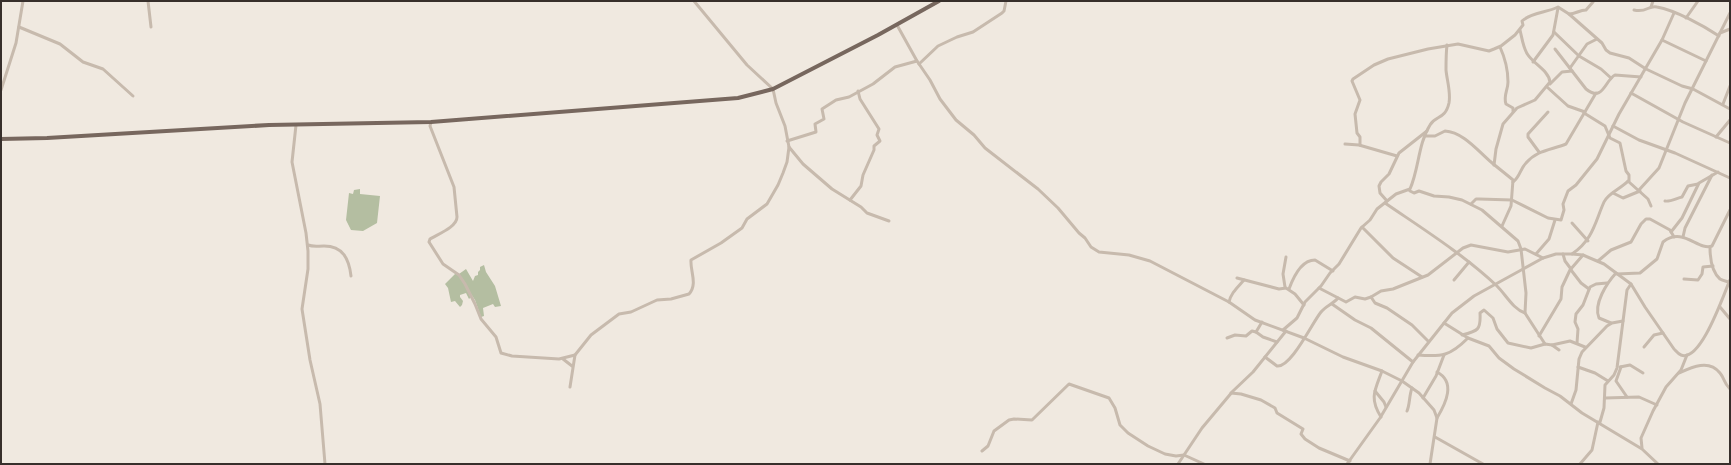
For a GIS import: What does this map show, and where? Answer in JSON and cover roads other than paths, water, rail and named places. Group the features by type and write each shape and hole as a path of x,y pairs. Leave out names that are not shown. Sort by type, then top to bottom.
{"main road":[{"path":"1,139 296,125 430,122 738,98 773,89 897,25 939,1"}],"street":[{"path":"1,90 16,43 22,1"},
{"path":"148,1 151,27"},
{"path":"694,1 747,65 773,89 776,103 785,126 789,147 803,164 841,196 850,200 867,213 889,221"},
{"path":"919,64 938,46 973,32 1002,13 1004,11 1006,1"},
{"path":"1651,7 1653,1"},
{"path":"1686,18 1698,1"},
{"path":"1569,14 1576,14 1581,10 1586,10 1592,2"},
{"path":"1558,7 1569,14 1602,42 1606,50 1610,53 1629,58 1646,69 1682,86 1693,89 1730,108"},
{"path":"1360,145 1360,138 1356,130 1355,114 1360,100 1352,81 1353,79 1374,65 1388,59 1447,45 1458,44 1489,51 1500,47 1520,30 1523,25 1522,21 1530,15 1552,11 1558,7"},
{"path":"1533,62 1544,49 1554,32 1555,18 1558,7"},
{"path":"1634,10 1643,12 1651,7 1660,8 1720,34"},
{"path":"1471,204 1476,199 1512,200 1538,214 1555,220 1561,220 1564,210 1562,204 1568,191 1576,185 1595,162 1609,133 1662,40 1674,13"},
{"path":"1613,193 1623,198 1639,191 1657,172 1680,119 1685,103 1730,13"},
{"path":"1720,34 1730,28 1724,24"},
{"path":"897,25 943,103 956,120 985,148 1038,189 1058,208 1092,248 1099,252 1129,255 1150,261 1229,302 1251,317 1304,338 1343,357 1382,371 1412,388 1434,410 1437,418"},
{"path":"19,28 60,44 83,62 103,70 133,96"},
{"path":"1520,30 1526,52 1533,62 1549,77 1548,86"},
{"path":"1554,32 1579,56 1611,78"},
{"path":"1494,165 1496,149 1502,127 1513,111 1521,105 1534,102 1562,72 1571,70 1587,44 1597,39"},
{"path":"1662,40 1706,61"},
{"path":"1410,190 1416,176 1427,131 1433,121 1445,114 1449,103 1449,86 1446,67 1447,45"},
{"path":"1500,47 1506,63 1508,81 1504,98 1506,104 1513,108 1513,111"},
{"path":"1555,49 1587,90 1596,93 1604,90 1613,76 1620,75 1641,77"},
{"path":"787,141 816,132 815,124 824,118 822,108 838,99 849,97 877,81 895,68 917,61"},
{"path":"1548,86 1568,106 1585,112 1605,126 1610,138 1620,143 1626,171 1629,176 1628,181 1605,201 1598,213 1588,240 1572,254"},
{"path":"1723,104 1730,86"},
{"path":"850,200 861,186 862,178 874,150 874,146 880,141 877,135 879,129 860,100 858,91"},
{"path":"1513,182 1518,178 1524,165 1539,152 1566,144 1596,93"},
{"path":"1631,93 1730,143"},
{"path":"1539,152 1528,137 1528,134 1548,112"},
{"path":"1716,137 1730,120"},
{"path":"430,122 430,126 454,187 457,216 456,221 453,224 430,240 429,242 431,246 443,264 459,275 465,284 481,319 496,337 501,353 512,356 562,359 575,355"},
{"path":"296,125 292,162 308,245 308,268 302,309 310,360 320,404 325,464"},
{"path":"1613,126 1639,140 1675,153 1730,178"},
{"path":"1427,131 1397,156 1389,174 1382,180 1379,186 1380,192 1386,202 1404,217 1424,228 1469,262 1496,284 1518,310 1525,313"},
{"path":"1426,136 1435,136 1445,131 1453,132 1473,146 1512,179 1511,206 1502,226"},
{"path":"1345,144 1360,145 1397,156"},
{"path":"570,387 572,366 575,355 588,337 617,315 634,311 657,300 671,299 689,294 693,282 691,260 708,252 740,230 747,219 766,204 778,186 787,162 789,147"},
{"path":"1665,201 1682,197 1688,186 1698,184 1718,172"},
{"path":"1683,238 1686,228 1712,175"},
{"path":"1628,181 1648,199 1651,206"},
{"path":"1671,232 1682,218 1698,184"},
{"path":"1178,464 1202,428 1231,393 1265,357 1284,331 1296,318 1304,305 1341,261 1362,227 1370,220 1377,209 1400,192 1410,190 1414,193 1419,191 1425,192 1434,196 1456,198 1471,204 1482,210 1518,241 1521,249 1526,293 1525,313 1545,344"},
{"path":"1710,247 1714,245 1730,210"},
{"path":"1598,261 1611,250 1631,242 1644,220 1650,219 1671,232 1674,237"},
{"path":"1536,254 1549,239 1555,220"},
{"path":"1572,223 1588,240"},
{"path":"1362,227 1393,258 1422,277"},
{"path":"1611,324 1599,318 1598,313 1599,304 1607,283 1616,273 1640,273 1657,259 1663,242 1674,237 1683,238 1710,247"},
{"path":"308,245 315,247 326,246 340,250 348,260 351,276"},
{"path":"1319,288 1347,302 1355,297 1365,299 1381,291 1393,288 1434,271 1463,248 1471,245 1508,252 1521,249 1543,258"},
{"path":"308,251 315,247"},
{"path":"1642,449 1641,438 1656,405 1666,387 1684,365 1687,355 1702,340 1711,327 1730,281 1721,280 1716,276 1710,257 1710,247"},
{"path":"1563,254 1565,261 1581,283 1589,289"},
{"path":"1231,393 1258,399 1275,407 1277,413 1303,429 1302,434 1305,439 1348,462 1381,418 1413,362 1428,341 1452,313 1466,302 1543,258 1563,254 1583,255 1598,261 1631,284 1645,307 1679,355 1687,355"},
{"path":"1539,336 1561,299 1562,287 1571,269 1583,255"},
{"path":"1285,288 1283,274 1286,257"},
{"path":"1289,289 1296,272 1312,260 1315,260 1333,271"},
{"path":"1454,280 1469,262"},
{"path":"1684,280 1698,280 1702,274 1703,267 1713,266"},
{"path":"1237,278 1279,289 1289,289 1304,305"},
{"path":"1229,302 1232,293 1244,280"},
{"path":"1576,343 1578,329 1575,322 1576,314 1583,305 1589,289 1596,284 1607,283"},
{"path":"1580,464 1592,450 1604,408 1605,387 1614,375 1617,368 1627,290 1631,284"},
{"path":"1371,297 1375,303 1387,308 1412,325 1428,341"},
{"path":"1265,357 1276,366 1282,366 1304,338 1322,311 1338,298"},
{"path":"1332,304 1355,320 1365,324 1375,331 1413,362"},
{"path":"1720,307 1730,320"},
{"path":"1462,335 1474,332 1478,328 1481,320 1480,313 1484,310 1493,318 1497,329 1508,343 1531,348 1545,344 1552,345 1559,350"},
{"path":"1570,404 1576,390 1580,354 1596,339 1604,328 1623,320"},
{"path":"1256,332 1262,322"},
{"path":"1444,323 1462,335 1489,346 1499,358 1514,369 1560,396 1570,404 1642,449 1658,464"},
{"path":"1227,338 1235,335 1246,336 1252,331 1277,342"},
{"path":"1644,347 1654,335 1663,333"},
{"path":"1418,355 1444,355 1451,352 1468,338"},
{"path":"1552,345 1566,340 1586,347"},
{"path":"1423,398 1444,355"},
{"path":"562,359 572,366"},
{"path":"1617,368 1630,365 1643,373"},
{"path":"1679,372 1698,365 1714,367 1722,376 1724,383 1730,389"},
{"path":"1578,367 1595,373 1608,382"},
{"path":"1621,367 1616,381 1626,397"},
{"path":"1381,418 1374,405 1374,391 1382,371"},
{"path":"1430,464 1437,418 1442,409 1449,386 1446,379 1437,372"},
{"path":"982,451 988,446 994,432 1000,426 1014,419 1032,420 1069,384 1109,398 1115,408 1120,425 1148,446 1170,456 1184,455 1204,464"},
{"path":"1407,411 1409,406 1409,396 1412,388"},
{"path":"1374,391 1384,402 1386,408"},
{"path":"1605,398 1641,398 1656,405"},
{"path":"1435,437 1483,464"}]}
